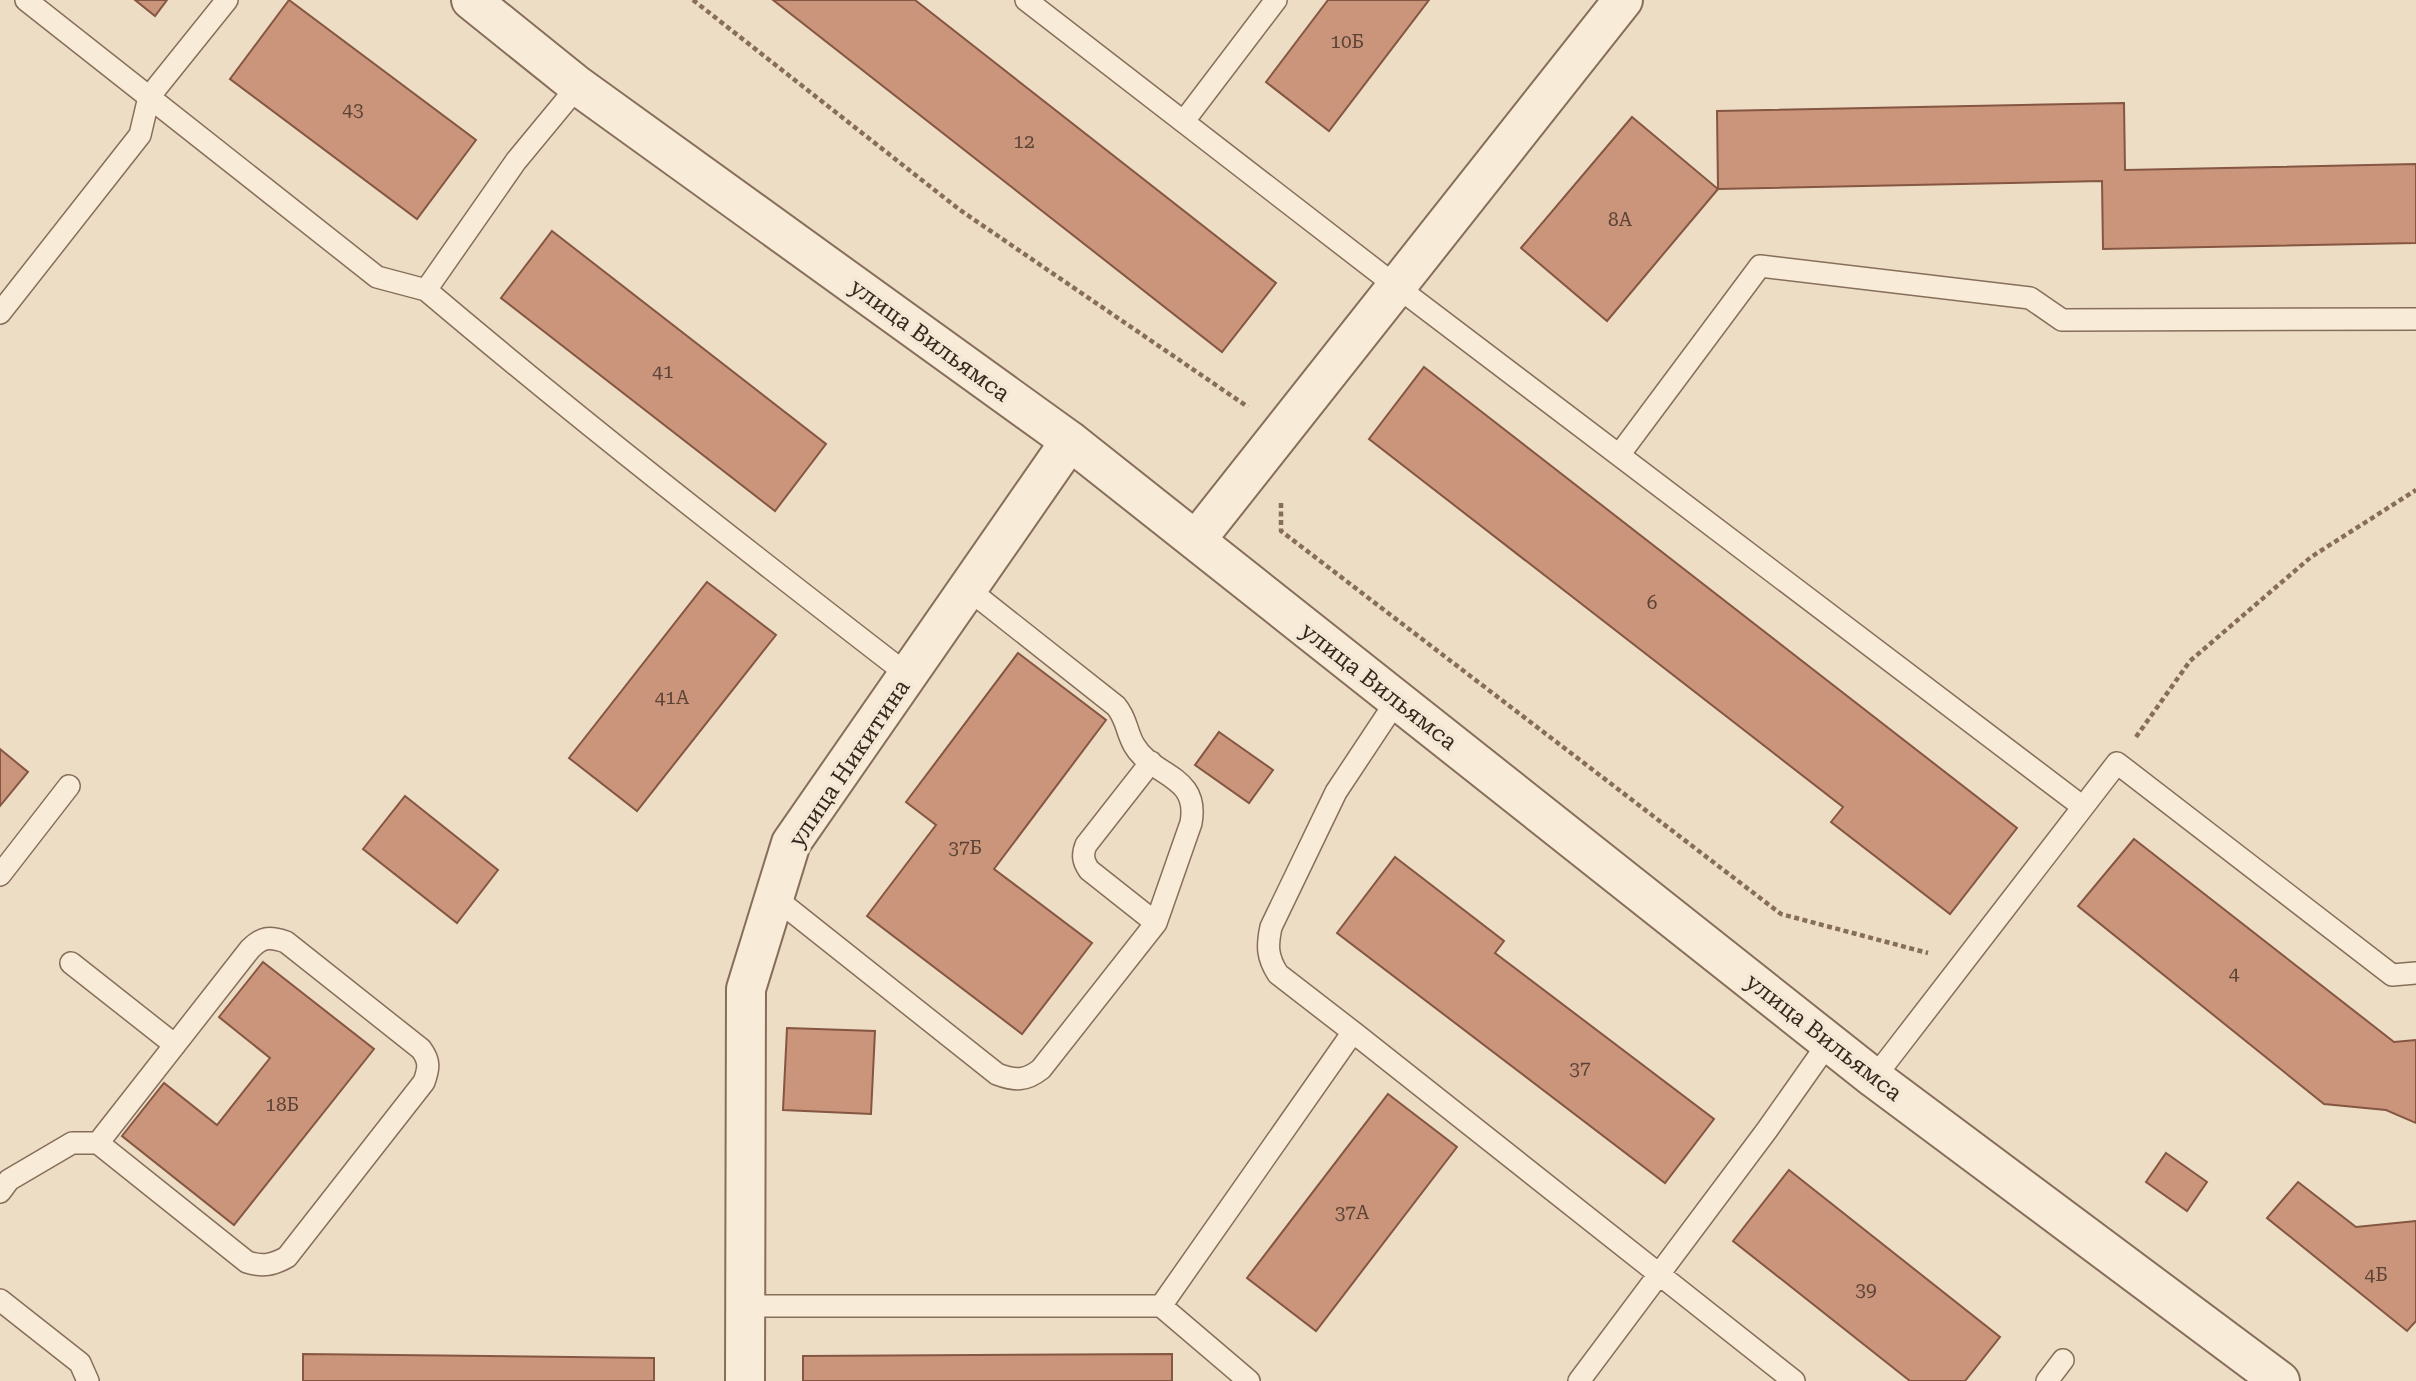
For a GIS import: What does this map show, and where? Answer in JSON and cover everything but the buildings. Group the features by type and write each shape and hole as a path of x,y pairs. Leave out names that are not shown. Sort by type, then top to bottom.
{"street":[{"name":"улица Вильямса","path":"471,0 578,86 1070,441 1874,1078 2280,1381"},
{"path":"1196,540 1623,0"},
{"name":"улица Никитина","path":"745,1381 746,989 791,843 1070,441"}],"lane":[{"path":"26,0 377,276 426,290 534,382 908,675"},
{"path":"0,313 140,135 149,97 227,0"},
{"path":"1026,0 1396,286 2083,807"},
{"path":"1184,121 1276,0"},
{"path":"426,290 516,161 578,86"},
{"path":"1619,455 1760,266 2030,298 2062,320 2416,319"},
{"path":"774,897 997,1074 1010,1079 1029,1079 1041,1069 1156,923 1191,823 1194,808 1190,794 1151,762 1134,744 1125,716 1116,706 968,589"},
{"path":"1397,700 1336,792 1271,927 1267,946 1269,961 1278,974 1794,1381"},
{"path":"1151,762 1086,845 1083,854 1084,863 1089,870 1156,923"},
{"path":"1874,1078 2117,763 2392,975 2416,973"},
{"path":"0,875 69,786"},
{"path":"0,1192 9,1180 72,1143 98,1143 247,1262 260,1266 275,1264 287,1257 424,1082 429,1069 428,1059 421,1049 286,942 272,937 261,939 98,1143"},
{"path":"71,963 175,1045"},
{"path":"1161,1306 1353,1032"},
{"path":"1579,1381 1767,1130 1829,1042"},
{"path":"0,1300 79,1363 88,1381"},
{"path":"745,1306 1161,1306 1250,1381"},
{"path":"2047,1381 2063,1360"}],"path":[{"path":"693,0 960,210 1282,430"},
{"path":"2117,763 2190,661 2311,557 2416,490"},
{"path":"1281,494 1281,531 1781,914 1962,963"}]}
